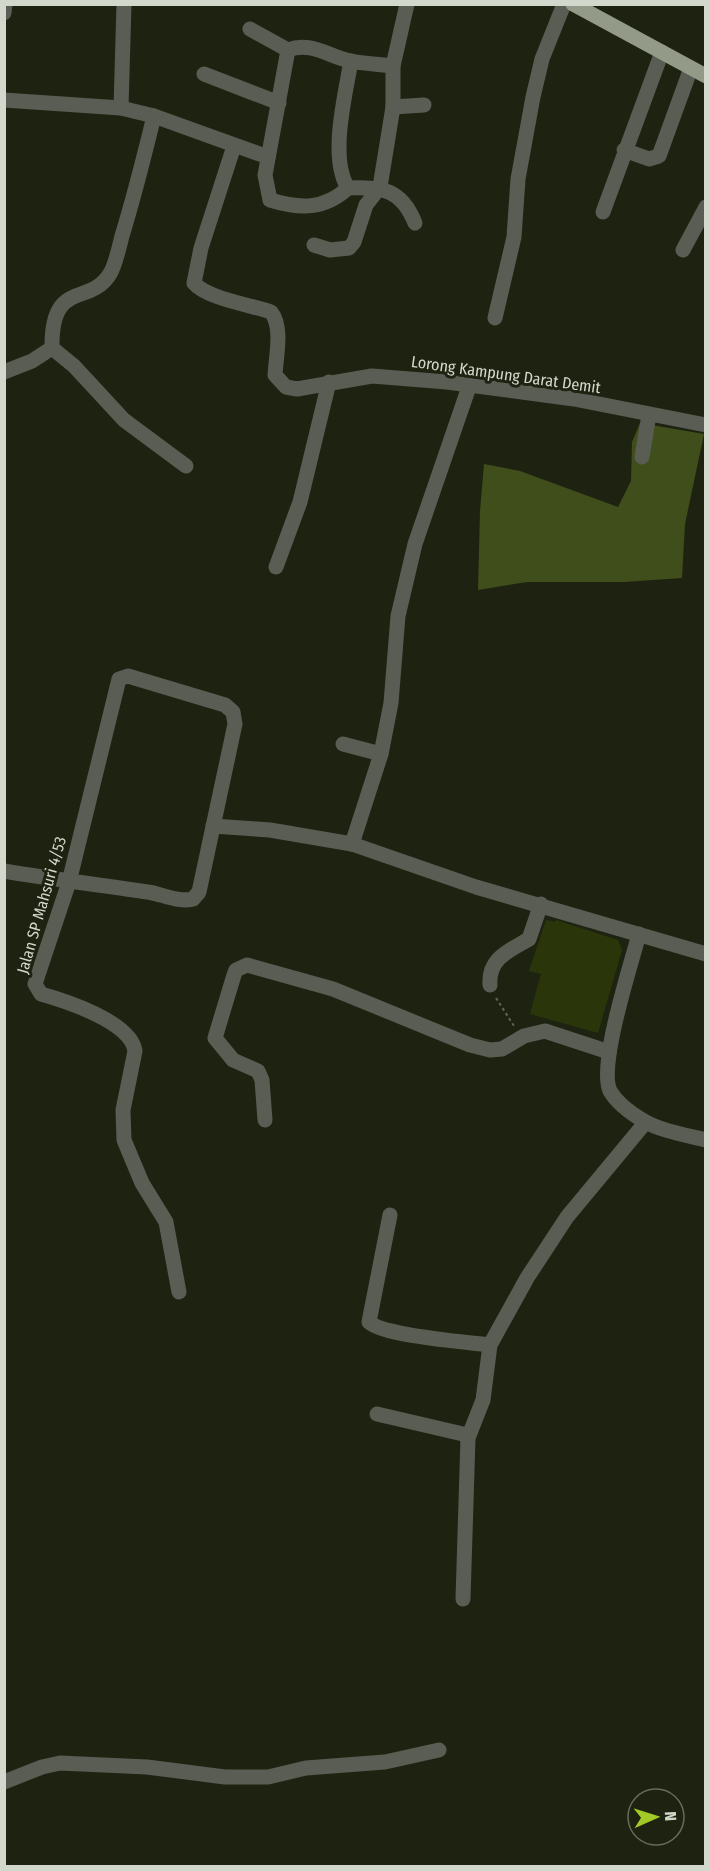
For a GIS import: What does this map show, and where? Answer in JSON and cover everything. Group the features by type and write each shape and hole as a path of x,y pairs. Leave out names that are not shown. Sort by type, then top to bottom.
{"main road":[{"path":"573,4 598,10 662,52 705,76"}],"street":[{"path":"4,13 5,4"},
{"path":"121,108 124,4"},
{"path":"314,245 330,250 349,248 354,242 366,205 380,187 393,107 393,66 407,4"},
{"path":"495,318 514,237 518,179 533,97 542,59 564,4"},
{"path":"250,29 288,50 299,46 310,46 351,61 393,66"},
{"path":"288,50 265,176 270,200 289,206 311,206 334,201 348,188 380,187 409,207 415,223"},
{"path":"603,212 662,52"},
{"path":"348,188 341,177 339,164 342,117 351,61"},
{"path":"624,150 649,159 659,156 691,68"},
{"path":"204,74 279,103"},
{"path":"4,100 121,108 154,116 268,157"},
{"path":"393,107 424,105"},
{"path":"52,348 52,324 60,307 76,294 97,286 111,273 134,198 154,116"},
{"name":"Lorong Kampung Darat Demit","path":"234,146 201,248 194,283 199,289 209,293 271,312 276,318 277,328 275,375 286,387 297,388 372,376 470,384 524,394 574,399 705,425"},
{"path":"683,250 705,207"},
{"path":"4,372 32,361 52,348"},
{"path":"52,348 74,366 124,420 186,466"},
{"path":"276,567 300,502 329,382"},
{"path":"352,844 381,754 391,703 398,616 415,544 470,384"},
{"path":"642,457 649,415"},
{"name":"Jalan SP Mahsuri 4/53","path":"179,1292 166,1222 142,1183 124,1140 123,1110 135,1051 134,1042 130,1035 119,1027 65,1001 41,994 35,984 69,882 117,682 121,678 128,676 225,705 233,712 235,724 213,826"},
{"path":"343,744 381,754"},
{"path":"4,871 150,892 185,900 193,899 200,892 213,826 270,830 352,844 476,887 541,904 705,954"},
{"path":"490,985 489,975 499,956 529,939 541,904"},
{"path":"639,934 609,1052 607,1076 610,1090 620,1104 645,1123 705,1140"},
{"path":"265,1120 262,1080 258,1071 233,1060 215,1038 234,975 241,966 252,965 333,989 470,1045 490,1050 502,1049 535,1032 554,1032 609,1052"},
{"path":"463,1599 468,1438 483,1401 490,1346 526,1278 567,1217 645,1123"},
{"path":"390,1215 369,1322 374,1326 401,1334 490,1346"},
{"path":"377,1414 463,1434 468,1438"},
{"path":"4,1782 42,1767 60,1763 147,1767 225,1777 268,1777 306,1768 385,1762 439,1750"}],"path":[{"path":"490,985 505,1014 524,1036"}],"green space":[{"path":"640,423 704,434 685,524 682,578 624,582 527,582 478,590 484,464 520,471 618,507 631,481 632,442"}],"building":[{"path":"546,920 555,922 556,920 618,940 622,950 598,1033 530,1014 541,974 529,971"}]}
